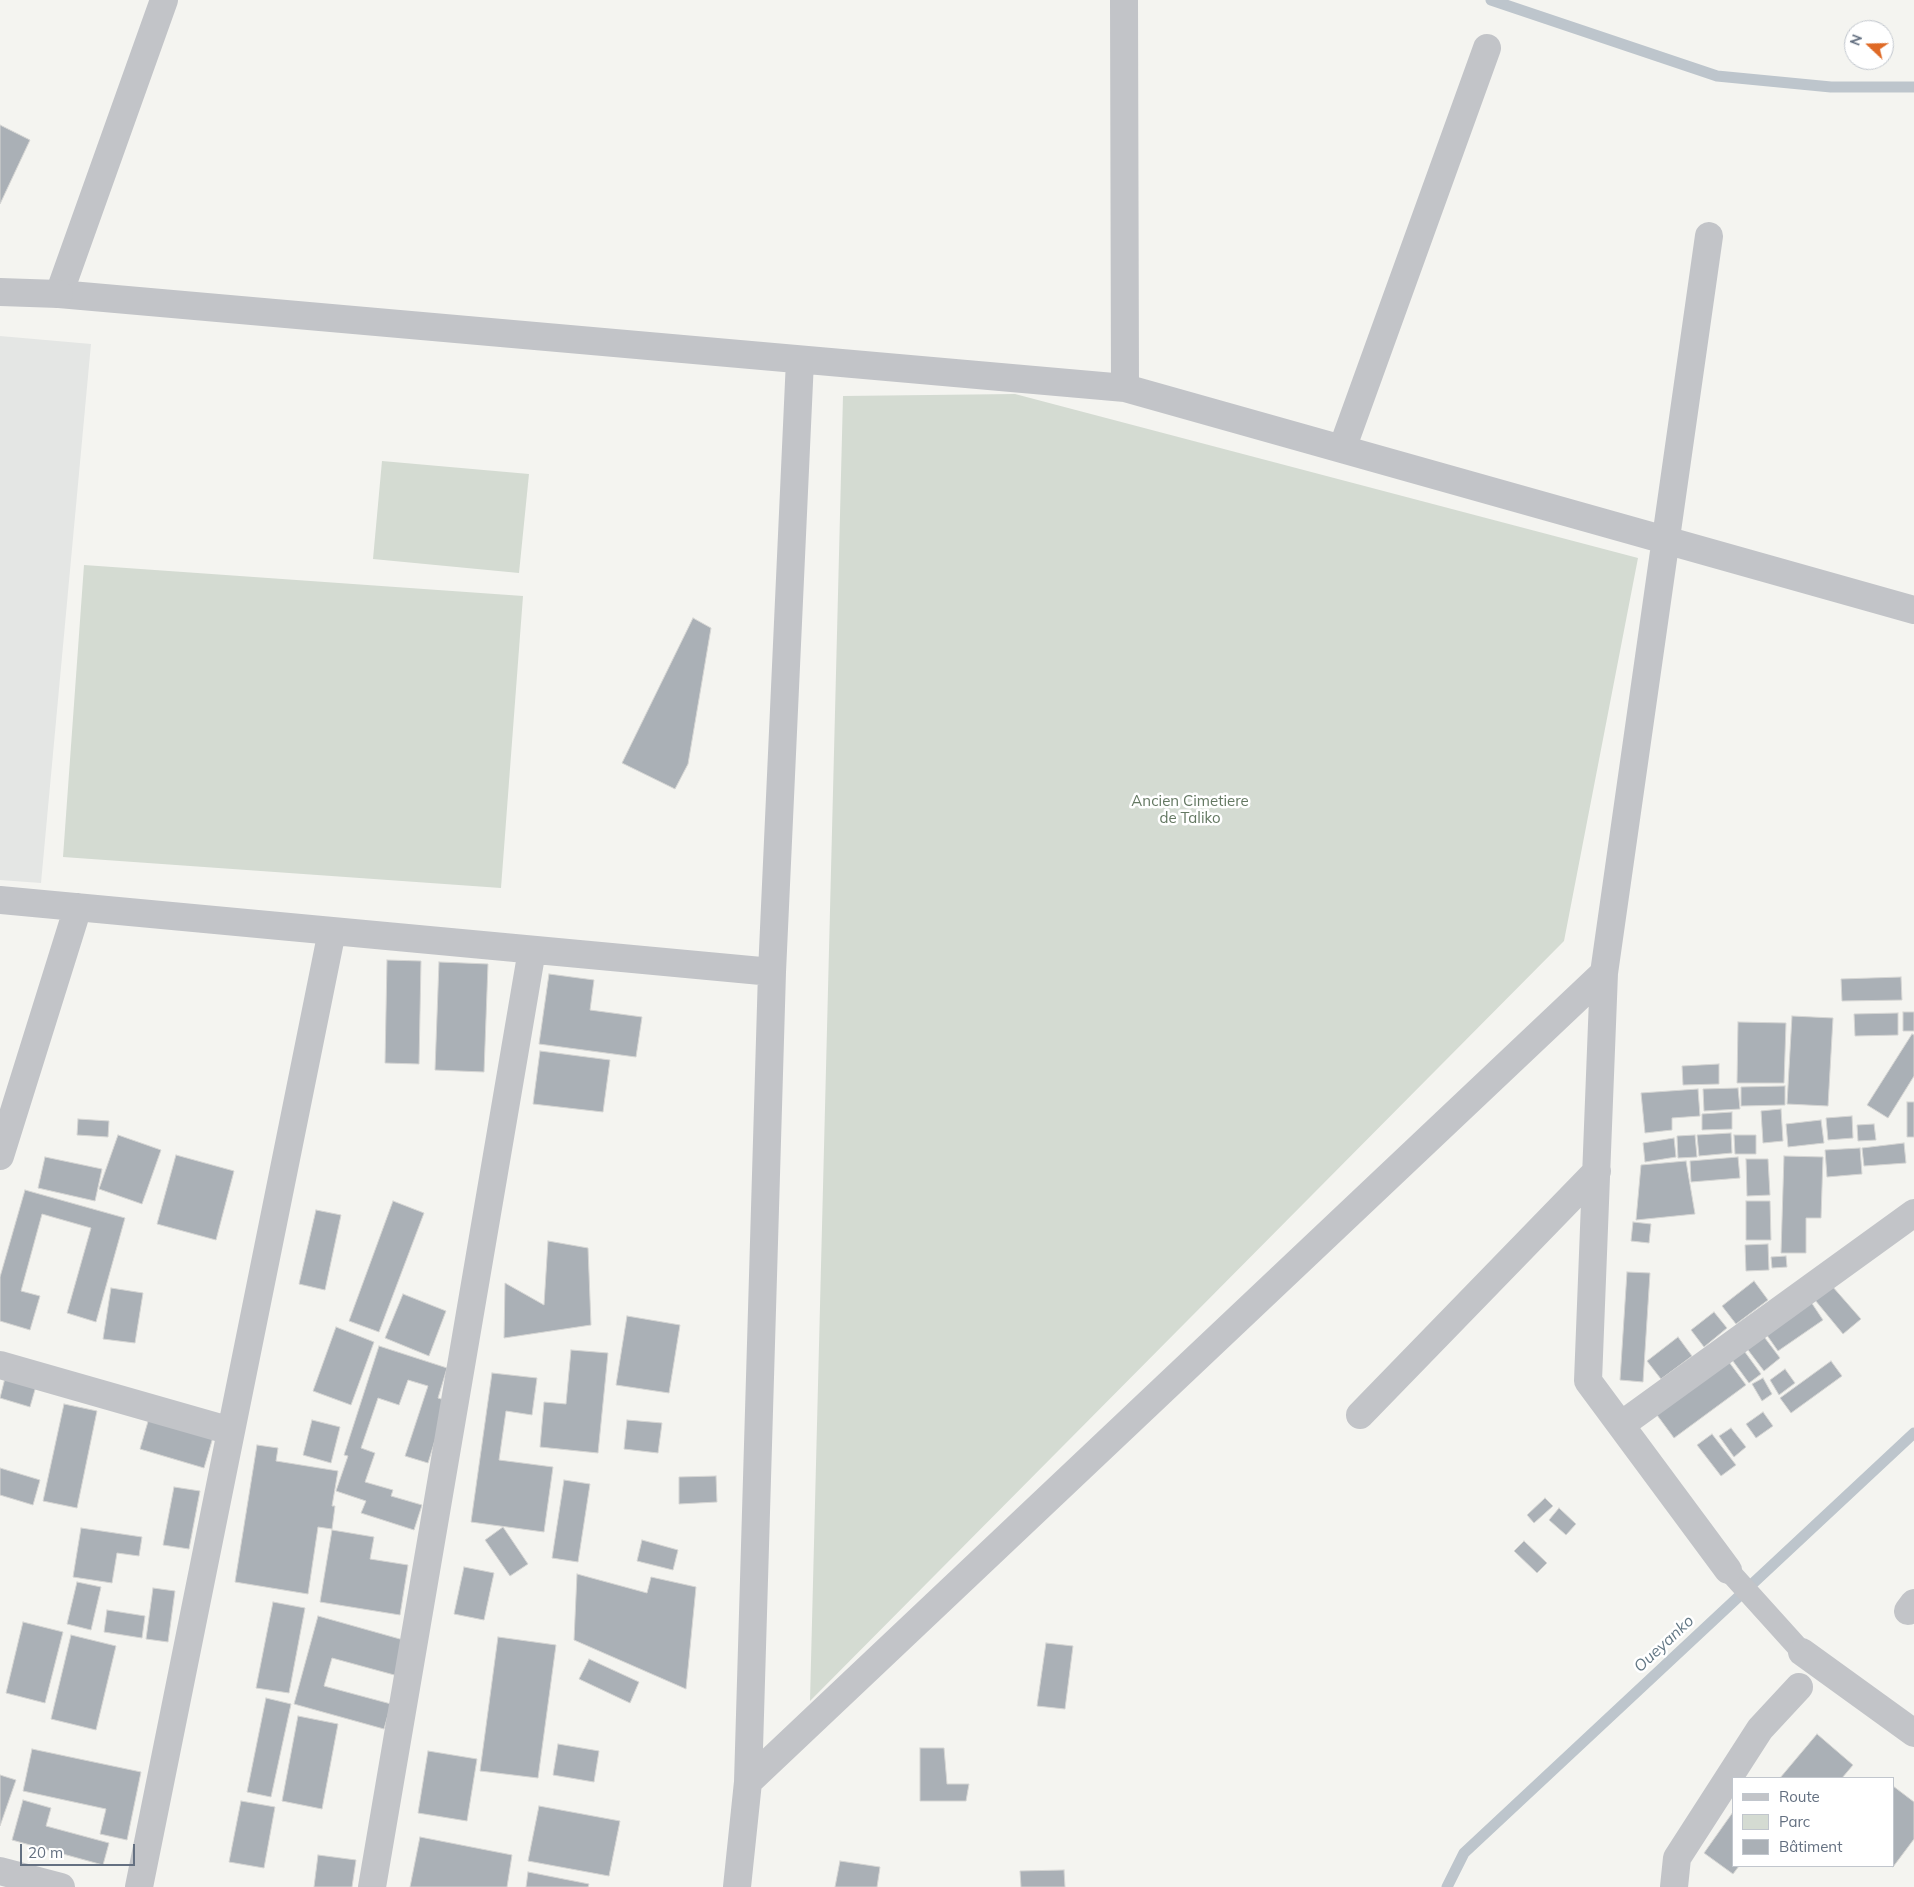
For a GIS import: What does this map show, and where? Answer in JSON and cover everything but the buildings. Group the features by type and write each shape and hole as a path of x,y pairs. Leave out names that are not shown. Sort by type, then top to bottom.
{"street":[{"path":"59,294 164,0"},
{"path":"1124,0 1125,388"},
{"path":"1342,450 1487,48"},
{"path":"1709,236 1604,973 1588,1381 1728,1570"},
{"path":"0,292 59,294 1125,388 1914,610"},
{"path":"737,1887 748,1782 772,972 800,360"},
{"path":"0,900 772,972"},
{"path":"0,1156 78,907"},
{"path":"139,1887 332,931"},
{"path":"372,1887 532,950"},
{"path":"748,1782 1604,973"},
{"path":"1360,1415 1596,1171"},
{"path":"1621,1426 1914,1213"},
{"path":"0,1365 230,1431"},
{"path":"1802,1652 1914,1733"},
{"path":"1674,1887 1677,1858 1760,1729 1799,1687"},
{"path":"0,1871 61,1887"}],"lane":[{"path":"1728,1570 1802,1652"}],"shaded area":[{"path":"0,336 91,344 41,883 0,880"}],"green space":[{"name":"Ancien Cimetiere de Taliko","path":"1015,394 1638,558 1564,941 810,1701 843,396"},
{"path":"382,461 529,474 519,573 373,559"},
{"path":"84,565 523,596 501,888 63,857"}],"waterway":[{"path":"1491,0 1717,76 1831,87 1914,87"},
{"name":"Oueyanko","path":"1447,1887 1464,1853 1914,1433"}]}
